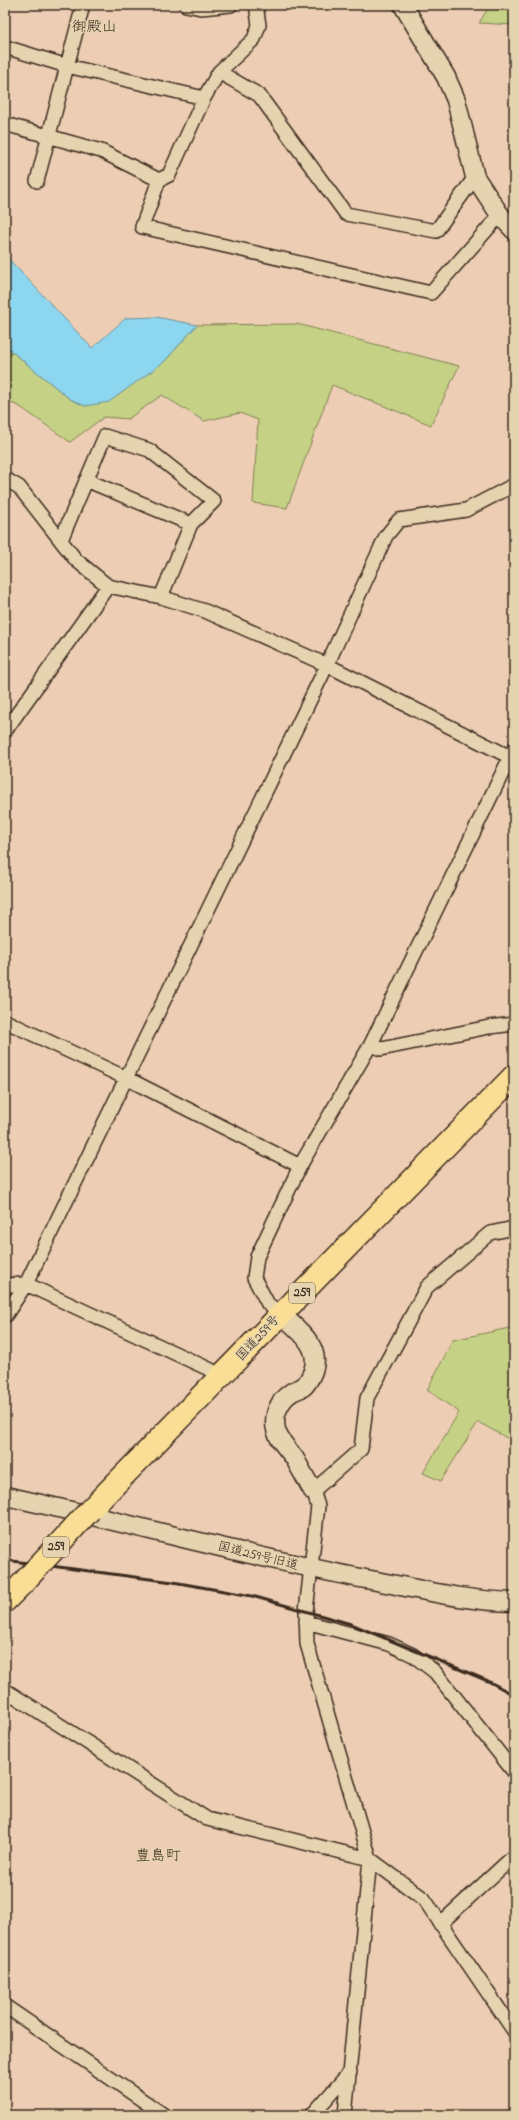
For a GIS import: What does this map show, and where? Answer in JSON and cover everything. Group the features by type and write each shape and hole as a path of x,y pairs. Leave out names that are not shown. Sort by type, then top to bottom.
{"highway":[{"name":"国道259号","path":"5,1601 90,1510 221,1378 281,1314 514,1076"}],"street":[{"path":"37,181 83,5"},
{"path":"186,5 201,8 231,5"},
{"path":"256,5 259,25 254,38 219,72 204,98 169,175 159,180 142,227 431,293 500,215"},
{"path":"403,5 446,77 456,100 475,177 500,215 514,230"},
{"path":"5,47 67,66 204,98"},
{"path":"219,72 259,95 346,214 436,231 475,177"},
{"path":"5,124 49,138 101,151 159,180"},
{"path":"61,540 105,436 149,450 214,501 191,524 162,597"},
{"path":"5,479 19,487 76,560 108,586 162,597 205,611 327,665 513,755 371,1044 300,1166 256,1257 254,1278 268,1304 309,1340 314,1352 315,1365 311,1377 303,1387 292,1392 282,1401 277,1409 275,1422 276,1432 281,1442 294,1458 313,1491 318,1506 306,1622 307,1644 370,1859 345,2115"},
{"path":"86,480 191,524"},
{"path":"5,1316 26,1284 327,665 386,536 399,520 466,510 514,485"},
{"path":"5,731 108,586"},
{"path":"5,1021 126,1078 300,1166"},
{"path":"371,1044 381,1049 489,1027 514,1024"},
{"path":"313,1491 361,1449 367,1398 427,1287 490,1233 514,1228"},
{"path":"5,1285 26,1284 211,1370 221,1378"},
{"name":"国道259号旧道","path":"5,1496 88,1514 311,1569 469,1599 514,1602"},
{"path":"306,1622 389,1644 412,1656 435,1672 514,1772"},
{"path":"5,1690 207,1819 370,1859 424,1899 513,2028"},
{"path":"440,1924 514,1856"},
{"path":"5,2006 164,2115"},
{"path":"312,2115 350,2072"}],"green space":[{"path":"490,5 514,5 514,25 479,23"},
{"path":"297,324 459,366 431,425 332,385 287,508 253,503 258,420 240,413 204,421 162,395 128,419 104,417 70,442 19,406 5,401 5,346 70,399 85,406 164,362 197,325"},
{"path":"514,1327 514,1442 478,1422 441,1481 423,1473 459,1412 427,1390 453,1340"}],"water":[{"path":"5,255 92,348 126,318 156,317 197,325 164,362 109,402 85,406 70,399 5,346"}],"railway":[{"path":"5,1560 173,1582 252,1596 351,1624 488,1681 514,1695"}],"district":[{"name":"御殿山","path":"94,27"},
{"name":"豊島町","path":"158,1856"}]}
